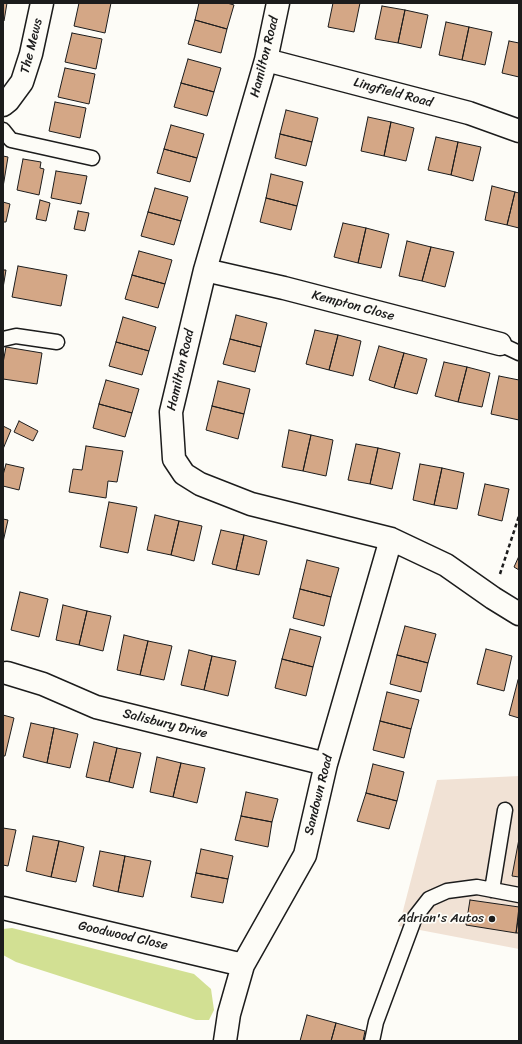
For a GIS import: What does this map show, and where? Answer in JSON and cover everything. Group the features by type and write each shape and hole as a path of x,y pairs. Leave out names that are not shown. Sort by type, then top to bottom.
{"street":[{"name":"The Mews","path":"3,105 8,101 22,82 31,54 42,3"},
{"name":"Hamilton Road","path":"278,3 266,60 205,270 171,412 174,459 184,474 200,484 251,504 391,539 446,565 493,598 519,614"},
{"name":"Lingfield Road","path":"266,60 469,113 519,131"},
{"name":"Kempton Close","path":"205,270 284,288 510,349"},
{"name":"Sandown Road","path":"225,1041 229,1014 243,965 305,855 326,764 391,539"},
{"name":"Salisbury Drive","path":"7,673 43,684 96,707 326,764"},
{"name":"Goodwood Close","path":"3,908 243,965"}],"lane":[{"path":"3,130 11,140 92,158"},
{"path":"3,339 16,336 57,342"},
{"path":"492,890 506,810"},
{"path":"372,1041 376,1022 415,917 428,899 447,891 477,887 519,895"}],"path":[{"path":"493,598 519,516"}],"shaded area":[{"path":"519,776 519,949 399,926 437,780"}],"green space":[{"path":"12,928 194,974 211,989 214,1010 209,1020 196,1020 16,962 3,955 3,929"}],"building":[{"path":"3,3 7,3 4,21 3,21"},
{"path":"79,3 111,3 105,33 74,26"},
{"path":"199,3 227,3 234,5 227,29 195,20"},
{"path":"333,3 360,3 354,32 328,27"},
{"path":"382,6 405,10 398,43 375,39"},
{"path":"405,10 428,15 421,48 398,43"},
{"path":"195,20 227,29 221,53 188,44"},
{"path":"446,22 469,27 462,60 439,55"},
{"path":"469,27 492,32 485,65 462,60"},
{"path":"72,33 102,39 96,69 65,62"},
{"path":"509,41 519,43 519,77 502,73"},
{"path":"188,59 221,68 214,92 181,83"},
{"path":"65,68 95,74 89,104 58,97"},
{"path":"181,83 214,92 207,116 174,107"},
{"path":"55,102 86,108 80,138 49,131"},
{"path":"286,110 318,118 312,142 280,134"},
{"path":"368,117 391,122 384,156 361,151"},
{"path":"391,122 414,128 406,161 384,156"},
{"path":"171,125 204,134 197,158 164,149"},
{"path":"280,134 312,142 306,166 275,158"},
{"path":"436,137 458,142 451,175 428,170"},
{"path":"458,142 481,147 473,181 451,175"},
{"path":"164,149 197,158 190,182 157,173"},
{"path":"3,156 8,157 3,187"},
{"path":"23,159 41,162 40,168 44,169 39,195 17,190"},
{"path":"56,171 87,176 81,204 51,198"},
{"path":"271,174 303,182 297,206 266,198"},
{"path":"492,186 515,192 507,225 485,220"},
{"path":"155,188 188,197 181,221 148,212"},
{"path":"515,192 519,193 519,228 507,225"},
{"path":"266,198 297,206 291,230 260,222"},
{"path":"40,200 50,203 46,221 36,219"},
{"path":"3,202 10,204 6,222 3,222"},
{"path":"78,211 89,213 85,231 74,229"},
{"path":"148,212 181,221 174,245 141,236"},
{"path":"343,223 366,228 358,263 334,257"},
{"path":"366,228 389,234 381,268 358,263"},
{"path":"407,241 431,247 422,281 399,276"},
{"path":"431,247 454,252 445,287 422,281"},
{"path":"139,251 172,260 165,284 132,275"},
{"path":"18,266 67,275 61,306 12,297"},
{"path":"3,270 6,270 3,288"},
{"path":"132,275 165,284 158,308 125,299"},
{"path":"236,315 267,323 261,347 230,339"},
{"path":"123,317 156,327 149,351 116,342"},
{"path":"315,330 338,335 329,370 306,364"},
{"path":"338,335 361,341 353,376 329,370"},
{"path":"230,339 261,347 255,372 223,364"},
{"path":"116,342 149,351 142,375 109,366"},
{"path":"379,346 404,353 394,388 369,380"},
{"path":"6,347 42,353 37,384 3,379 3,363"},
{"path":"404,353 427,359 417,394 394,388"},
{"path":"444,362 467,367 458,402 435,396"},
{"path":"467,367 490,373 482,407 458,402"},
{"path":"499,376 519,380 519,420 491,414"},
{"path":"106,380 139,389 132,413 99,404"},
{"path":"218,381 250,389 244,414 212,406"},
{"path":"99,404 132,413 125,437 93,428"},
{"path":"212,406 244,414 238,439 206,430"},
{"path":"19,421 38,431 33,441 14,432"},
{"path":"3,426 11,430 3,449"},
{"path":"289,430 311,435 303,471 282,467"},
{"path":"311,435 333,440 326,476 303,471"},
{"path":"356,444 378,448 370,484 348,480"},
{"path":"86,446 123,451 117,482 108,481 106,498 69,492 73,469 82,470"},
{"path":"378,448 400,453 392,489 370,484"},
{"path":"6,464 24,468 19,490 3,486 3,475"},
{"path":"420,464 442,468 434,505 413,500"},
{"path":"442,468 464,473 457,509 434,505"},
{"path":"485,484 509,489 502,521 478,515"},
{"path":"109,502 137,507 128,553 100,547"},
{"path":"155,515 179,521 171,555 147,550"},
{"path":"3,519 8,520 3,542"},
{"path":"179,521 202,526 194,561 171,555"},
{"path":"221,530 244,535 236,570 212,564"},
{"path":"244,535 267,541 259,575 236,570"},
{"path":"519,556 519,570 514,567"},
{"path":"307,560 339,568 331,597 300,589"},
{"path":"300,589 331,597 324,626 293,618"},
{"path":"20,592 48,599 39,637 11,630"},
{"path":"63,605 87,611 79,645 56,640"},
{"path":"87,611 111,616 103,651 79,645"},
{"path":"405,626 436,634 428,663 397,655"},
{"path":"290,629 321,637 313,667 282,659"},
{"path":"124,635 148,641 140,675 117,670"},
{"path":"148,641 172,646 164,680 140,675"},
{"path":"486,649 512,656 504,691 477,684"},
{"path":"189,650 212,656 204,690 181,685"},
{"path":"397,655 428,663 421,692 390,684"},
{"path":"212,656 236,661 228,696 204,690"},
{"path":"282,659 313,667 306,696 275,688"},
{"path":"519,680 519,718 509,715"},
{"path":"387,692 419,700 411,729 380,721"},
{"path":"3,715 14,718 5,756 3,756"},
{"path":"380,721 411,729 404,758 373,750"},
{"path":"31,723 54,728 47,763 23,757"},
{"path":"54,728 78,734 70,768 47,763"},
{"path":"94,742 117,748 109,782 86,777"},
{"path":"117,748 141,753 133,788 109,782"},
{"path":"157,757 181,763 173,797 150,792"},
{"path":"181,763 205,768 197,803 173,797"},
{"path":"373,764 404,772 397,801 366,793"},
{"path":"246,792 278,799 272,822 241,816"},
{"path":"366,793 397,801 389,829 357,821"},
{"path":"241,816 272,822 268,847 235,840"},
{"path":"3,828 16,830 8,866 3,865"},
{"path":"33,836 59,841 51,877 26,871"},
{"path":"519,839 519,877 512,876"},
{"path":"59,841 84,847 76,882 51,877"},
{"path":"201,849 233,856 228,879 196,873"},
{"path":"100,851 125,856 118,892 93,886"},
{"path":"125,856 151,861 143,897 118,892"},
{"path":"196,873 228,879 223,903 191,897"},
{"name":"Adrian's Autos","path":"470,900 519,907 516,933 466,925"},
{"path":"519,914 519,933 516,933"},
{"path":"307,1015 336,1023 331,1041 300,1041"},
{"path":"336,1023 365,1031 363,1041 331,1041"}],"place":[{"name":"Adrian's Autos","path":"492,919"}]}
